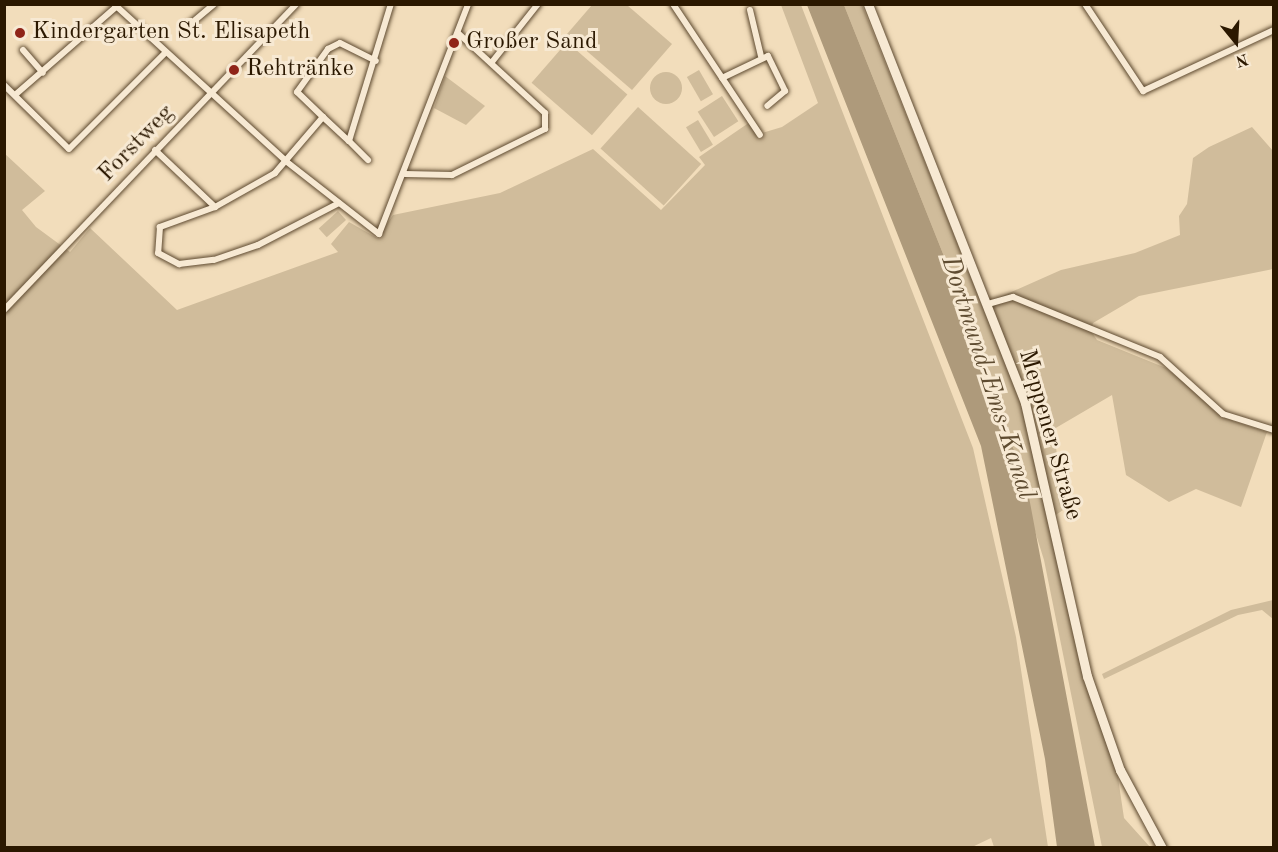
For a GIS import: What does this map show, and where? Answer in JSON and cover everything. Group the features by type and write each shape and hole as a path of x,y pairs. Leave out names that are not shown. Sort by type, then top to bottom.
{"main road":[{"name":"Meppener Straße","path":"868,4 988,304 1044,474 1090,686 1120,770 1162,848"}],"street":[{"path":"188,26 214,4"},
{"name":"Forstweg","path":"4,310 296,4"},
{"path":"349,141 376,61 391,4"},
{"path":"15,95 43,73 115,6 213,91 287,162 379,234 405,174 468,4"},
{"path":"492,62 538,4"},
{"path":"1085,4 1143,91 1274,30"},
{"path":"677,6 760,135"},
{"path":"750,10 760,56"},
{"path":"405,174 452,175 545,129 545,113 458,33"},
{"path":"368,160 297,92 328,49 340,43 376,61"},
{"path":"23,50 43,73"},
{"path":"4,85 69,149 166,52"},
{"path":"722,78 760,56 773,60 785,91 767,105"},
{"path":"323,117 287,162 215,207 160,227 155,234 158,253 179,264 214,260 258,245 339,203"},
{"path":"155,150 215,207"},
{"path":"988,304 1013,297 1160,357 1223,414 1274,430"}],"shaded area":[{"path":"592,5 627,5 672,44 632,90 567,34"},
{"path":"781,5 801,5 973,448 1016,637 1048,847 994,847 991,838 970,848 5,847 4,153 45,191 22,210 36,227 70,252 90,228 177,310 338,252 331,244 349,222 377,238 393,215 500,193 593,149 661,210 705,165 699,157 750,122 759,134 782,127 818,103"},
{"path":"844,5 862,5 982,305 1061,270 1135,253 1180,235 1179,216 1187,204 1193,158 1209,147 1252,127 1273,151 1273,269 1139,296 1093,323 1091,331 1097,340 1166,368 1233,421 1267,432 1241,507 1196,489 1169,502 1126,475 1112,395 1054,429 1063,510 1050,519 1052,533 1117,771 1124,818 1150,847 1102,847 1044,560 967,314"},
{"path":"567,42 627,94 592,135 532,83"},
{"path":"699,70 713,94 701,101 687,77"},
{"path":"666,72 677,77 682,88 677,99 666,104 655,99 650,88 655,77"},
{"path":"445,76 485,106 466,125 434,108"},
{"path":"722,96 738,121 714,137 698,112"},
{"path":"638,107 701,164 664,205 601,149"},
{"path":"698,120 713,145 701,152 686,127"},
{"path":"338,211 346,220 327,237 319,228"},
{"path":"1273,600 1273,619 1262,610 1238,615 1104,679 1102,674 1231,610"}],"water":[{"name":"Dortmund-Ems-Kanal","path":"807,5 844,5 967,314 1028,492 1095,847 1057,847 1045,759 981,446"}],"place":[{"name":"Kindergarten St. Elisapeth","path":"20,33"},
{"name":"Großer Sand","path":"454,43"},
{"name":"Rehtränke","path":"234,70"}]}
